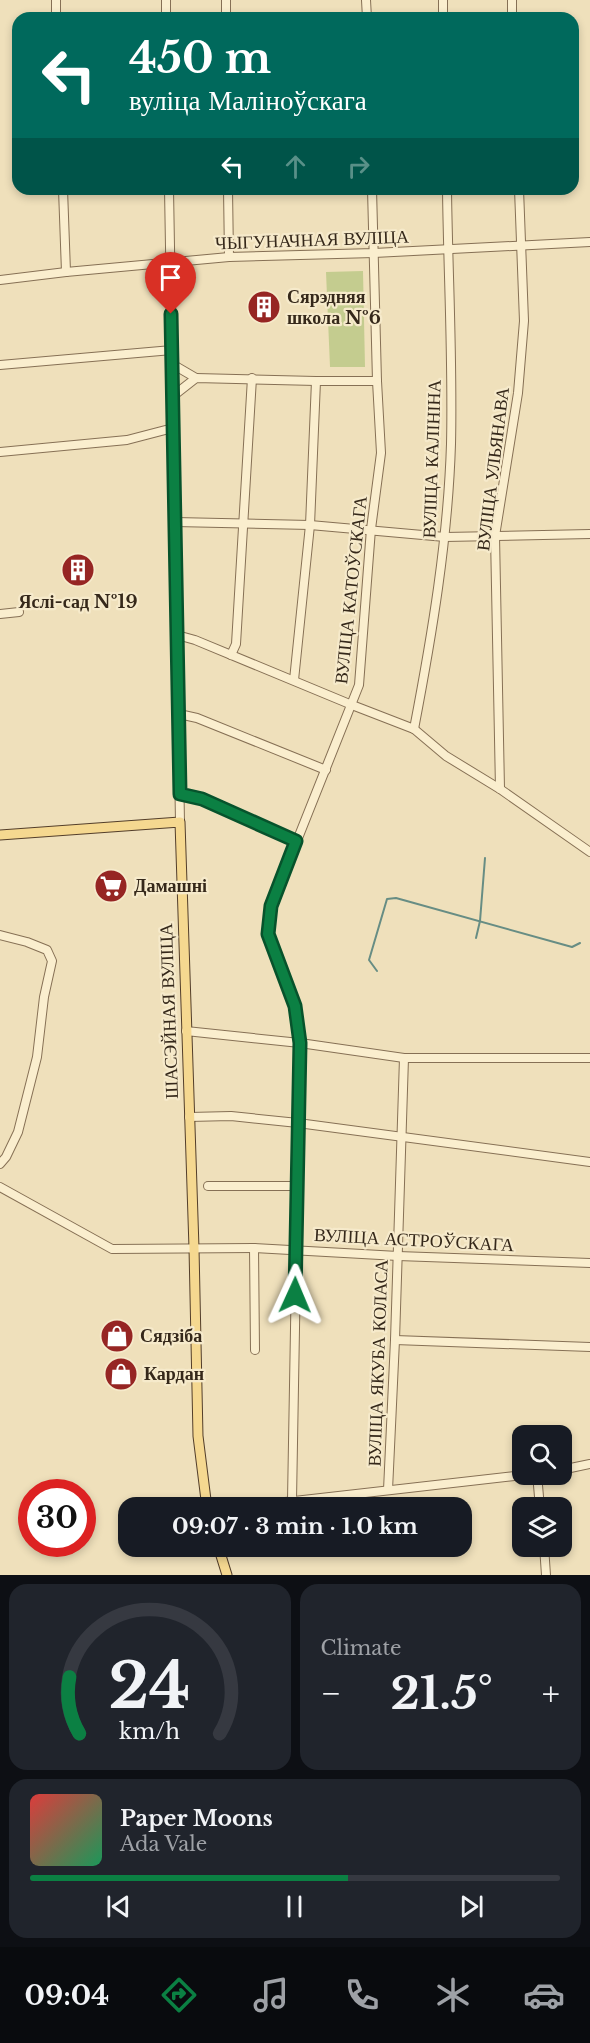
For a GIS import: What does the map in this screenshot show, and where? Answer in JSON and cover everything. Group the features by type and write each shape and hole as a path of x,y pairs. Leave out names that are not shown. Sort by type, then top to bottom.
{"main road":[{"path":"0,835 180,822"},
{"name":"ШАСЭЙНАЯ ВУЛІЦА","path":"180,822 198,1436 206,1497"},
{"path":"221,1557 227,1575"}],"street":[{"path":"63,195 66,272"},
{"name":"ШАСЭЙНАЯ ВУЛІЦА","path":"169,195 180,822"},
{"path":"228,195 229,257"},
{"name":"ВУЛІЦА КАТОЎСКАГА","path":"292,1497 300,1043 295,1006 268,934 271,906 359,685 371,529 381,453 372,195"},
{"name":"ВУЛІЦА КАЛІНІНА","path":"414,729 432,635 445,537 451,444 447,195"},
{"name":"ВУЛІЦА УЛЬЯНАВА","path":"500,789 495,536 518,393 524,321 519,195"},
{"name":"ЧЫГУНАЧНАЯ ВУЛІЦА","path":"0,280 229,257 374,253 590,242"},
{"path":"0,365 172,350"},
{"path":"172,364 196,378 377,381"},
{"path":"173,396 196,378"},
{"path":"231,655 236,644 252,378"},
{"path":"294,680 310,525 316,381"},
{"path":"0,452 127,440 173,428"},
{"path":"175,522 310,525 445,537 590,534"},
{"path":"0,614 19,612"},
{"path":"177,634 414,729 446,756 500,789 590,852"},
{"path":"179,714 197,718 326,770"},
{"path":"180,794 202,799 296,841"},
{"path":"0,934 47,950 52,961 44,997 37,1057 18,1132 0,1164"},
{"path":"186,1031 300,1043 404,1058 590,1058"},
{"name":"ВУЛІЦА ЯКУБА КОЛАСА","path":"388,1490 404,1058"},
{"path":"189,1117 231,1116 298,1123 590,1162"},
{"path":"208,1186 297,1186"},
{"name":"ВУЛІЦА АСТРОЎСКАГА","path":"0,1187 112,1249 254,1248 590,1263"},
{"path":"254,1248 255,1350"},
{"path":"395,1340 590,1347"},
{"path":"572,1468 590,1464"},
{"path":"321,1497 512,1476"},
{"path":"545,1557 546,1575"}],"green space":[{"path":"363,271 365,367 330,367 326,272"}],"waterway":[{"path":"476,938 480,921 485,858"},
{"path":"377,971 369,960 387,899 396,898 572,947 580,943"}],"place":[{"name":"Сярэдняя школа №6","path":"264,307"},
{"name":"Яслі-сад №19","path":"78,570"},
{"name":"Дамашні","path":"111,886"},
{"name":"Сядзіба","path":"117,1336"},
{"name":"Кардан","path":"121,1374"}],"route":[{"path":"171,314 180,794 202,799 296,841 271,906 268,934 295,1006 300,1043 295,1295"}]}
